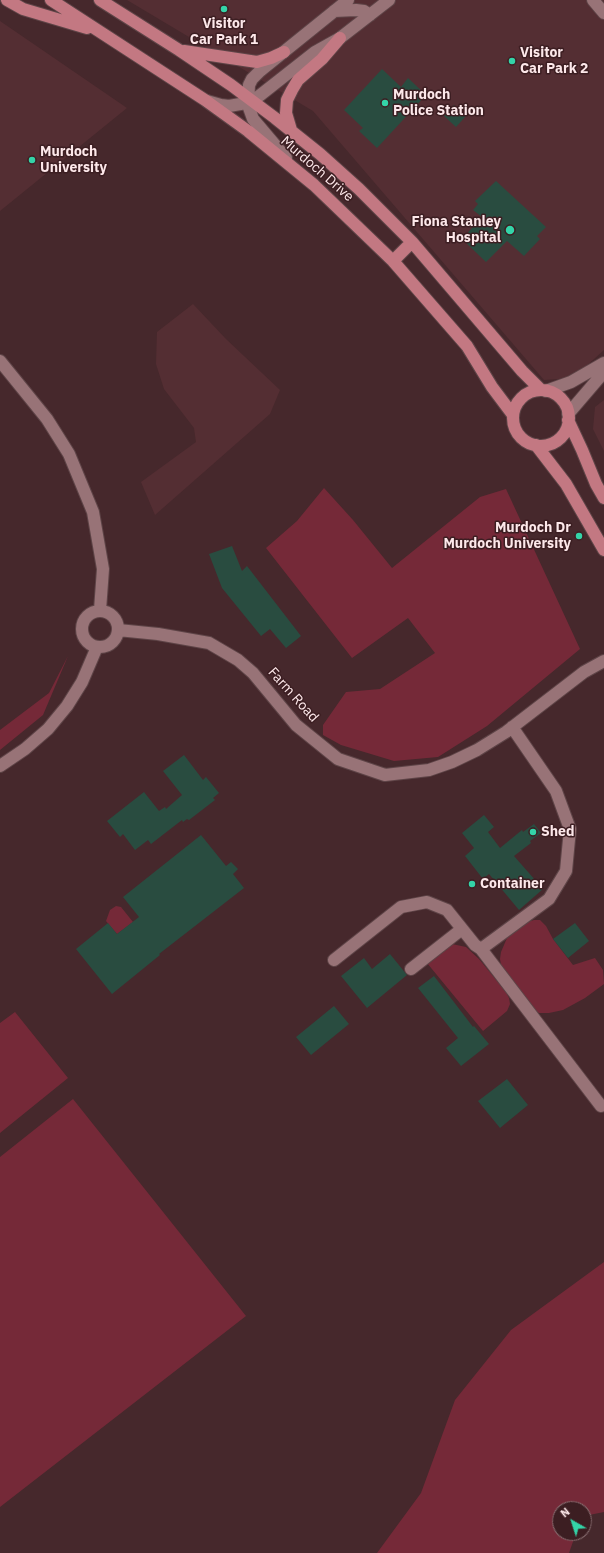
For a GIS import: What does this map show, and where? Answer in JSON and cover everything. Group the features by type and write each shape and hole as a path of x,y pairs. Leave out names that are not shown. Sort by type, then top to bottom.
{"main road":[{"path":"6,0 23,9 100,32"},
{"name":"Murdoch Drive","path":"51,0 205,100 248,131 296,169 347,215 393,260 467,346 492,388 513,415 513,424 516,431 521,438 528,443 536,445 566,484 604,550"},
{"name":"Murdoch Drive","path":"100,0 179,50 292,131 359,189 412,242 522,371 544,390 560,398 565,404 568,417 596,484 604,498"},
{"path":"292,131 287,121 286,113 287,100 292,90 298,80 322,59 340,38"},
{"path":"179,50 257,62 284,52"},
{"path":"393,260 412,242"},
{"path":"513,415 515,407 522,397 533,391 544,390"},
{"path":"536,445 545,445 554,442 561,437 566,429 568,417"}],"street":[{"path":"296,169 256,124 249,112 249,85 252,79 348,0"},
{"path":"205,100 212,103 229,106 249,100 315,52 340,38 389,0"},
{"path":"593,0 604,13"},
{"path":"334,11 356,10 364,11 370,15"},
{"path":"0,361 48,419 69,454 93,512 103,569 100,610"},
{"path":"544,390 571,382 604,363"},
{"path":"568,417 604,372"},
{"path":"100,610 107,611 114,616 118,623 118,630 113,642 106,646 96,647 84,638 81,631 82,625 88,614 100,610"},
{"name":"Farm Road","path":"118,630 158,634 209,643 238,660 253,673 296,725 338,759 385,775 429,770 452,762 477,750 512,727 584,672 604,660"},
{"path":"0,766 25,749 48,729 67,706 82,682 96,647"},
{"path":"481,949 548,899 566,871 570,829 556,791 512,727"},
{"path":"334,960 402,907 427,902 447,910 475,945 481,949 601,1106"},
{"path":"411,969 462,929"}],"shaded area":[{"name":"Fiona Stanley Hospital","path":"127,0 604,0 604,350 573,378 544,380 313,111"},
{"name":"Murdoch University","path":"0,21 127,108 0,211"},
{"path":"193,304 226,339 280,390 270,414 155,515 141,482 196,442 194,428 164,389 156,364 157,332"},
{"path":"604,400 604,451 593,429 595,407"},
{"path":"324,488 353,520 392,568 480,497 506,489 580,649 487,726 438,757 394,761 341,745 323,735 323,725 346,692 380,689 435,653 408,618 352,658 266,548 297,521"},
{"path":"68,656 43,715 0,750 0,730 49,693"},
{"path":"116,906 121,907 133,922 117,934 106,921 110,910"},
{"path":"540,920 546,926 553,939 573,965 595,958 603,970 604,984 585,998 563,1010 549,1013 539,1013 532,1010 502,970 500,959 501,952 507,938 527,922"},
{"path":"452,944 466,947 479,959 506,992 509,998 510,1004 507,1011 483,1031 427,963"},
{"path":"15,1012 68,1078 0,1133 0,1023"},
{"path":"73,1099 246,1316 0,1507 0,1157"},
{"path":"604,1262 604,1512 592,1514 592,1501 552,1501 552,1541 573,1541 569,1553 377,1553 421,1493 455,1400 511,1330"}],"building":[{"name":"Murdoch Police Station","path":"382,69 401,87 408,78 426,95 377,148 359,131 363,128 344,110"},
{"path":"454,105 466,116 456,127 444,116"},
{"path":"496,181 546,227 537,236 540,239 524,256 507,241 486,262 462,239 482,217 473,210 478,204 475,201"},
{"path":"232,546 242,571 247,566 301,636 286,648 270,629 261,636 222,588 209,554"},
{"path":"184,755 203,780 206,777 219,793 213,798 215,800 189,820 187,819 183,822 182,820 151,844 148,840 135,850 123,834 120,837 107,821 144,792 159,811 165,807 166,809 182,795 163,771"},
{"path":"484,815 494,827 488,832 500,848 522,830 523,832 534,824 541,833 514,856 543,889 519,910 489,874 483,879 465,856 474,848 462,833"},
{"path":"201,835 226,866 231,862 238,869 233,874 244,888 159,954 160,955 112,994 76,949 108,923 117,934 139,917 123,897"},
{"path":"575,923 589,941 568,958 553,939"},
{"path":"390,954 407,975 367,1008 341,976 364,958 372,969"},
{"path":"434,976 473,1027 474,1026 489,1044 461,1066 446,1048 458,1038 418,988"},
{"path":"334,1006 349,1024 311,1055 296,1037"},
{"path":"507,1079 528,1105 500,1128 478,1101"}],"place":[{"name":"Visitor Car Park 1","path":"224,9"},
{"name":"Visitor Car Park 2","path":"512,61"},
{"name":"Murdoch Police Station","path":"385,103"},
{"name":"Murdoch University","path":"32,160"},
{"name":"Fiona Stanley Hospital","path":"510,230"},
{"name":"Murdoch Dr Murdoch University","path":"579,536"},
{"name":"Shed","path":"533,832"},
{"name":"Container","path":"472,884"}]}
